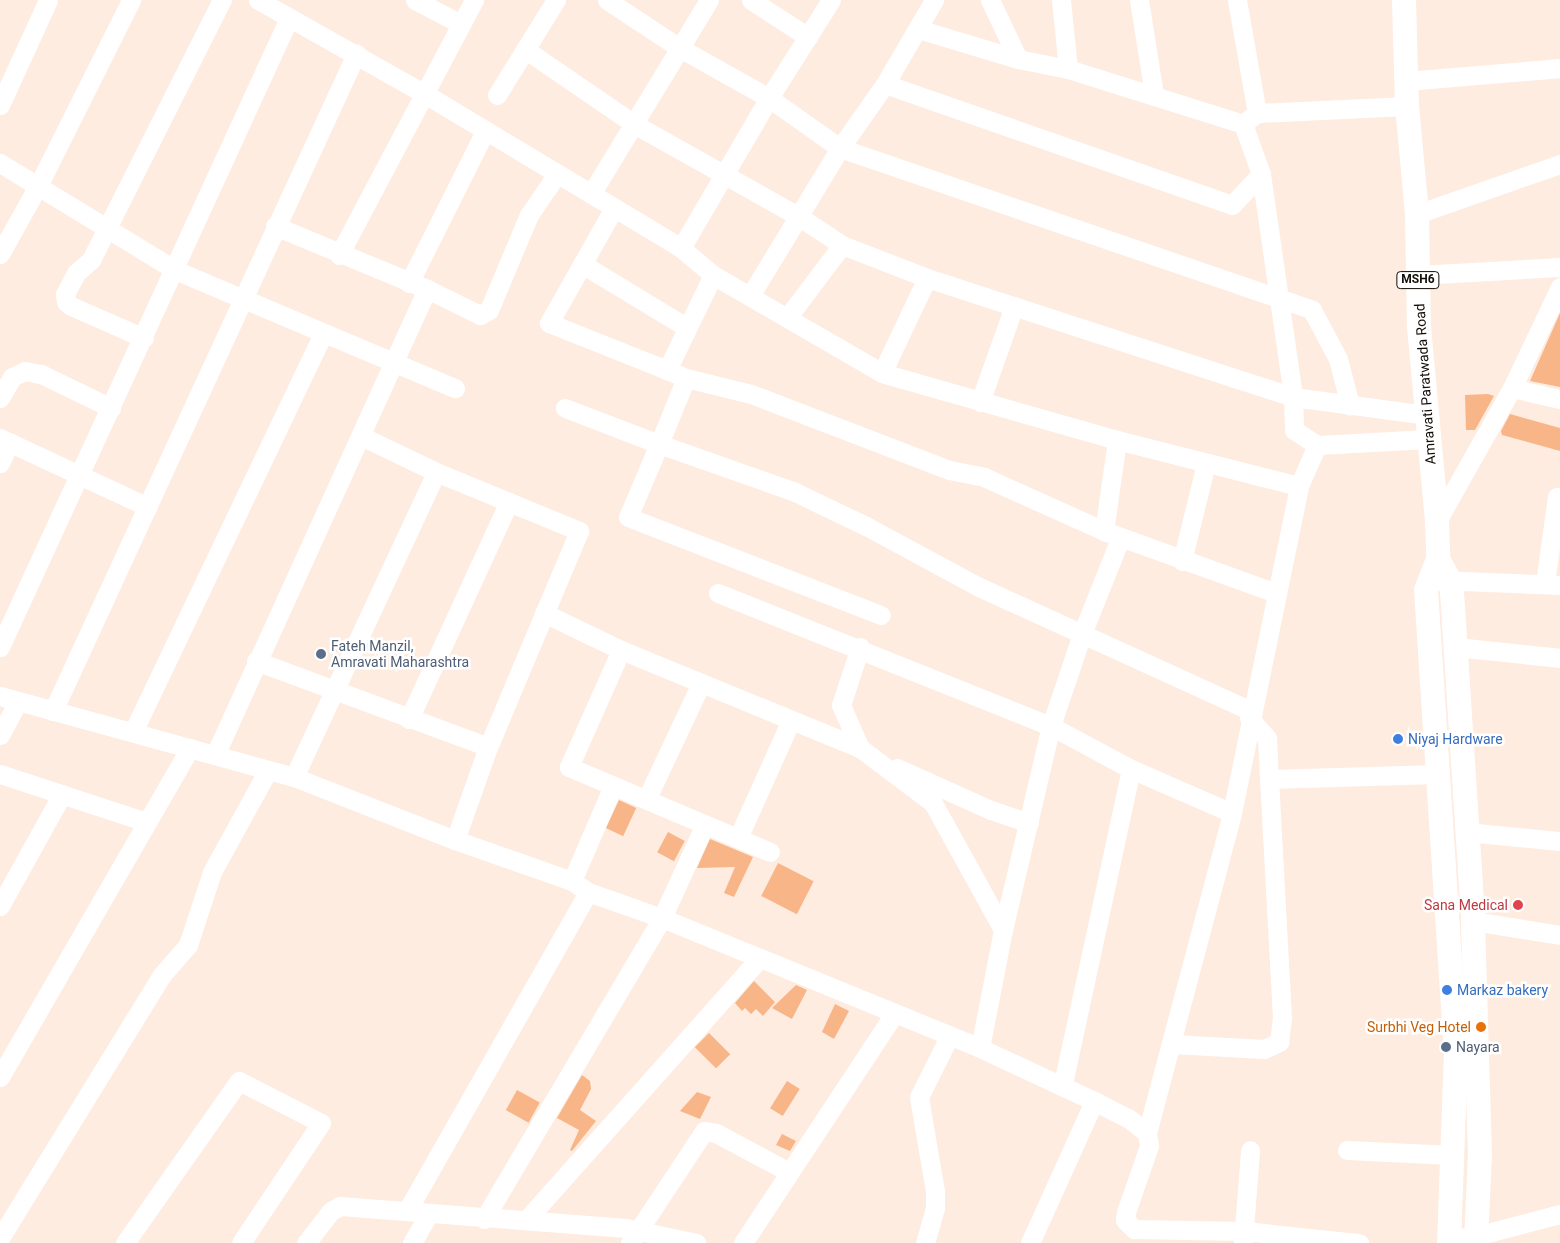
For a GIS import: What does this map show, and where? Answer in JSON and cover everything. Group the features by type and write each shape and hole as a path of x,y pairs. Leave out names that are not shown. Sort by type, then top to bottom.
{"main road":[{"name":"Amravati Paratwada Road","path":"1404,0 1407,106 1417,214 1418,275 1426,415 1437,522 1439,573 1437,774 1456,1052 1449,1241"},
{"name":"Amravati Paratwada Road","path":"1439,573 1456,647 1473,921 1480,1154 1476,1240"}],"street":[{"path":"0,105 48,0"},
{"path":"0,254 39,184 131,0"},
{"path":"144,338 71,306 65,299 76,272 92,260 106,228 222,0"},
{"path":"258,0 425,94 681,248 713,275 882,373 1117,440 1299,486"},
{"path":"414,0 461,24"},
{"path":"339,254 474,0"},
{"path":"497,95 556,0"},
{"path":"607,0 678,47 769,98 840,148 1278,300 1312,310 1338,358 1350,405"},
{"path":"591,194 678,47 710,0"},
{"path":"751,0 808,37"},
{"path":"681,248 769,98 831,0"},
{"path":"750,296 840,148 885,84 934,0"},
{"path":"990,0 1018,59"},
{"path":"1061,0 1068,69"},
{"path":"1138,0 1154,95"},
{"path":"1237,0 1250,119 1261,174 1293,397 1294,430 1317,445 1428,439"},
{"path":"0,647 144,338 289,18"},
{"path":"918,29 1018,59 1068,69 1154,95 1250,119 1407,106"},
{"path":"526,50 634,124 723,176 798,216 842,245 927,278 1293,397 1426,415"},
{"path":"53,710 356,54"},
{"path":"1406,81 1560,68"},
{"path":"885,84 1232,205 1261,174"},
{"path":"409,283 485,131"},
{"path":"0,163 39,184 175,270 455,388"},
{"path":"1417,214 1560,164"},
{"path":"276,226 339,254 427,289 480,315 486,314 529,215 557,174"},
{"path":"614,208 549,323 686,378 751,394 949,470 984,477 1112,535 1276,593"},
{"path":"788,318 842,245"},
{"path":"582,264 686,327"},
{"path":"1418,275 1560,267"},
{"path":"666,370 713,275"},
{"path":"882,373 927,278"},
{"path":"1437,522 1512,388 1560,286"},
{"path":"215,755 427,289"},
{"path":"980,402 1014,306"},
{"path":"133,732 323,333"},
{"path":"0,398 12,377 25,371 41,374 111,408"},
{"path":"686,378 628,517 882,615"},
{"path":"1512,388 1560,399"},
{"path":"565,408 794,492 866,526 976,586 1250,714 1266,738 1282,1018 1279,1042 1264,1049 1172,1044"},
{"path":"361,436 436,472 579,531 488,747 455,840"},
{"path":"0,463 5,440 148,507"},
{"path":"980,1048 1003,930 1051,726 1082,634 1112,535 1117,440"},
{"path":"1317,445 1299,486 1250,714 1232,813 1147,1133 1149,1146 1126,1212 1125,1220 1131,1236 1244,1237 1359,1243"},
{"path":"1182,561 1206,463"},
{"path":"294,777 436,472"},
{"path":"1439,573 1552,584 1557,498"},
{"path":"409,719 509,502"},
{"path":"718,593 860,647 1051,726 1131,769 1232,813"},
{"path":"544,613 621,650 860,748 933,803 1003,930"},
{"path":"860,647 841,705 860,748"},
{"path":"1456,647 1560,658"},
{"path":"621,650 570,767 613,786 647,798 770,852"},
{"path":"256,662 332,692 488,747"},
{"path":"647,798 701,683"},
{"path":"0,696 294,777 455,840 572,881 588,892 662,918 980,1048 1128,1118 1147,1133"},
{"path":"0,735 18,701"},
{"path":"738,838 790,720"},
{"path":"0,1077 190,748"},
{"path":"877,760 991,810 1029,823"},
{"path":"1062,1087 1131,769"},
{"path":"0,1238 161,976 188,945 212,872 268,770"},
{"path":"0,774 146,822"},
{"path":"1269,779 1437,774"},
{"path":"572,881 613,786"},
{"path":"0,906 62,794"},
{"path":"484,1219 662,918 705,824"},
{"path":"1466,832 1560,841"},
{"path":"407,1211 588,892"},
{"path":"1473,921 1560,935"},
{"path":"528,1218 760,958"},
{"path":"743,1243 894,1014"},
{"path":"925,1243 935,1207 935,1192 918,1097 950,1035"},
{"path":"125,1243 239,1081 321,1124 241,1243"},
{"path":"1030,1243 1094,1101"},
{"path":"636,1237 704,1131 716,1133 789,1172"},
{"path":"1244,1237 1250,1150"},
{"path":"1347,1150 1452,1155"},
{"path":"306,1243 331,1211 340,1206 484,1219 528,1218 636,1237 696,1243"},
{"path":"1449,1241 1476,1240 1560,1214"},
{"path":"412,1243 428,1215"}],"building":[{"path":"1560,313 1560,387 1530,381"},
{"path":"1488,394 1494,396 1475,430 1466,430 1465,395"},
{"path":"1510,414 1560,428 1560,451 1502,435 1501,431"},
{"path":"619,800 636,808 623,836 606,828"},
{"path":"668,832 685,841 674,861 657,852"},
{"path":"710,839 753,857 734,897 724,893 735,867 697,868"},
{"path":"778,863 814,881 797,914 761,896"},
{"path":"754,981 775,1002 763,1016 756,1009 751,1014 745,1008 742,1011 735,1003"},
{"path":"796,985 807,990 792,1019 772,1008"},
{"path":"835,1004 849,1011 834,1039 822,1032"},
{"path":"709,1033 730,1054 716,1068 695,1047"},
{"path":"582,1075 590,1081 591,1089 580,1110 596,1121 572,1151 570,1150 579,1130 557,1118"},
{"path":"787,1081 800,1089 783,1116 770,1108"},
{"path":"517,1090 540,1103 529,1123 506,1110"},
{"path":"697,1092 711,1097 700,1119 680,1111"},
{"path":"782,1134 796,1141 790,1151 776,1145"}],"place":[{"name":"Fateh Manzil, Amravati Maharashtra","path":"321,654"},
{"name":"Niyaj Hardware","path":"1398,739"},
{"name":"Sana Medical","path":"1518,905"},
{"name":"Markaz bakery","path":"1447,990"},
{"name":"Surbhi Veg Hotel","path":"1481,1027"},
{"name":"Nayara","path":"1446,1047"}]}
